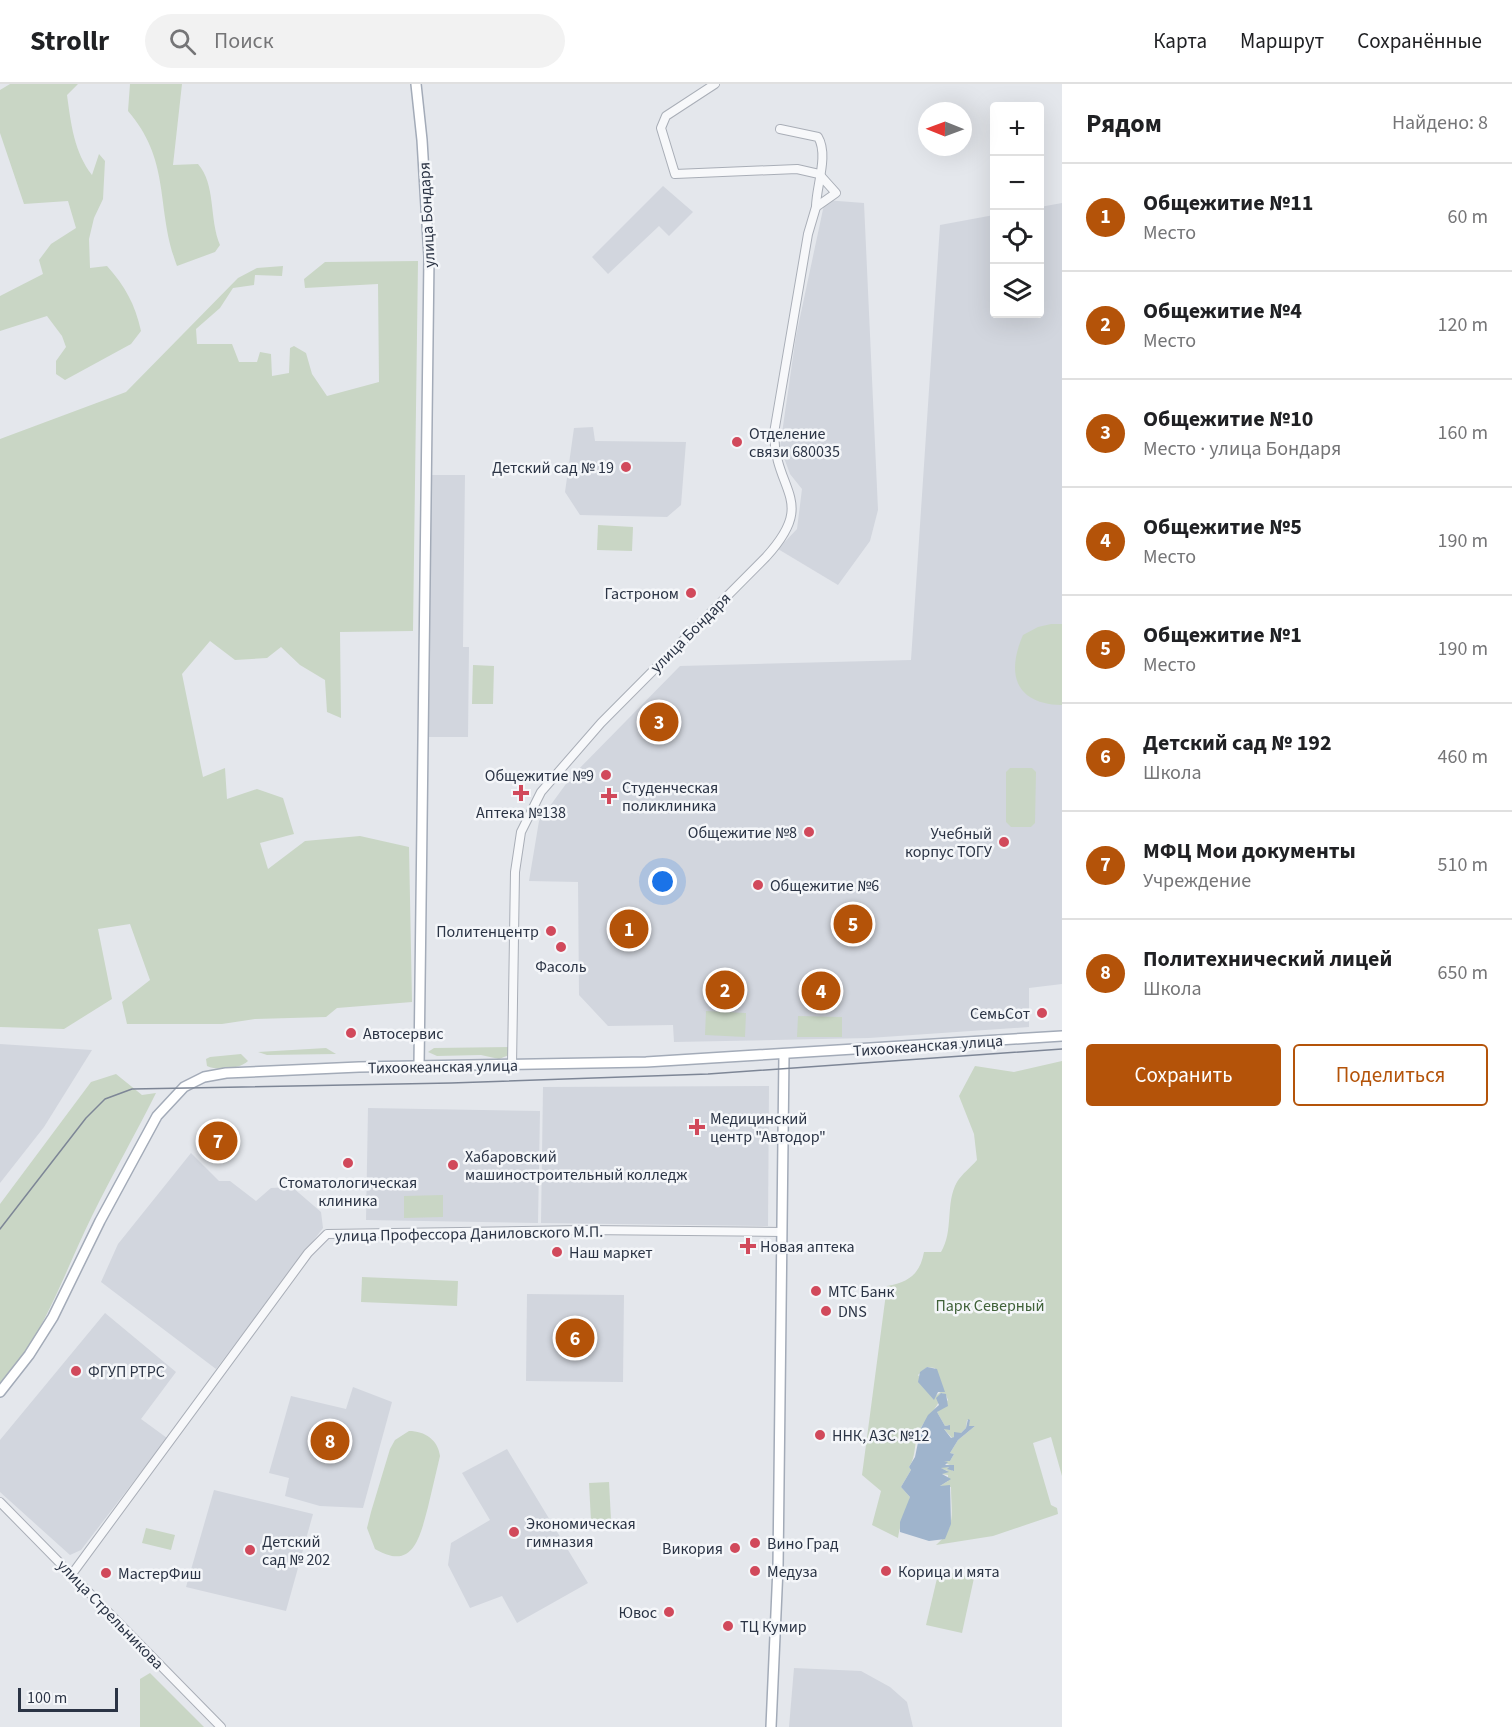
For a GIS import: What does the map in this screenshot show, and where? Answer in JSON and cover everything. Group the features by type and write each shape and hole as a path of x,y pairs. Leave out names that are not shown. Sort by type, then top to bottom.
{"main road":[{"name":"улица Бондаря","path":"416,84 429,257 419,1066"},
{"name":"Тихоокеанская улица","path":"0,1392 29,1355 53,1317 146,1133 167,1103 184,1087 204,1077 226,1073 419,1066 646,1062 1062,1036"},
{"path":"771,1727 777,1586 784,1054"}],"street":[{"path":"715,84 666,116 661,128 675,174 797,169 819,174 836,193 816,207"},
{"name":"улица Бондаря","path":"512,1065 515,872 521,832 541,792 601,723 766,557 784,537 791,523 791,497 775,450 774,433 797,290 816,207 822,153 818,137 780,129"},
{"name":"улица Профессора Даниловского М.П.","path":"72,1574 308,1253 327,1234 585,1230 782,1232"},
{"name":"улица Стрельникова","path":"0,1502 221,1727"}],"shaded area":[{"path":"663,186 693,212 669,236 659,226 608,274 592,257"},
{"path":"825,200 864,203 878,510 870,541 838,585 778,549 797,529 802,489 790,474 780,447 796,336"},
{"path":"1062,203 1062,984 1029,988 1029,1027 869,1038 674,1042 673,1025 608,1026 579,995 578,882 529,881 539,821 571,777 680,666 911,660 940,225 990,216 990,318 1044,318 1044,206"},
{"name":"Детский сад № 19","path":"593,427 595,441 686,442 681,505 667,517 580,515 565,492 574,428"},
{"path":"428,475 465,475 463,647 469,647 468,737 426,737"},
{"path":"0,1044 92,1050 44,1127 0,1183"},
{"path":"769,1086 768,1226 541,1223 543,1087"},
{"name":"Хабаровский машиностроительный колледж","path":"368,1108 540,1111 538,1223 366,1220"},
{"path":"191,1153 219,1181 230,1181 256,1201 271,1188 292,1187 321,1212 323,1228 216,1369 101,1282 118,1244"},
{"path":"527,1294 624,1295 623,1382 526,1381"},
{"path":"105,1313 176,1372 141,1419 167,1438 81,1550 70,1555 0,1492 0,1440"},
{"path":"353,1387 392,1402 363,1508 320,1506 285,1496 289,1478 269,1473 291,1396 346,1409"},
{"name":"Экономическая гимназия","path":"507,1449 588,1583 517,1623 502,1596 470,1608 448,1565 451,1543 490,1520 462,1473"},
{"name":"Детский сад № 202","path":"214,1490 313,1514 286,1611 186,1587"},
{"path":"794,1668 861,1671 890,1687 907,1702 913,1727 789,1727"}],"green space":[{"path":"10,84 78,84 67,95 77,147 92,175 99,154 105,161 103,199 94,218 89,239 90,268 107,266 113,273 124,288 136,312 141,331 131,344 65,380 56,374 56,361 66,347 62,336 47,316 0,331 0,296 43,274 39,260 51,244 76,228 68,201 24,204 0,133 0,90"},
{"path":"130,84 182,84 173,165 198,164 204,172 220,245 215,252 177,266 170,245 157,167 142,130 128,111"},
{"path":"418,261 413,631 340,632 341,718 327,712 325,680 300,665 281,647 267,658 235,660 210,641 182,674 203,777 225,768 227,799 257,789 283,798 294,834 260,843 268,869 305,841 360,836 409,847 412,1002 337,1008 326,1017 255,1019 222,1024 127,1024 122,1002 150,980 130,924 98,929 112,999 64,1029 0,1027 0,439 126,392 238,278 257,268 283,266 282,276 255,275 254,285 233,288 220,308 196,329 197,344 232,344 239,362 257,362 260,352 271,354 272,376 289,373 290,348 294,346 306,353 312,374 327,396 379,382 378,284 305,288 304,279 325,262"},
{"path":"598,525 633,527 632,551 597,550"},
{"path":"1062,624 1062,705 1034,699 1018,684 1015,674 1015,662 1023,635 1038,627"},
{"path":"473,665 494,666 493,704 472,704"},
{"path":"1010,768 1032,768 1036,772 1035,823 1031,827 1011,827 1006,822 1006,772"},
{"path":"706,1011 746,1013 745,1037 705,1035"},
{"path":"798,1016 842,1017 842,1037 797,1037"},
{"path":"511,1047 509,1055 499,1059 481,1055 437,1056 428,1052 434,1048"},
{"path":"326,1048 336,1054 267,1055 258,1052"},
{"path":"241,1054 248,1061 240,1066 222,1069 207,1066 206,1059 210,1057"},
{"name":"Парк Северный","path":"1062,1061 1062,1476 1051,1437 1033,1443 1051,1505 1057,1508 1058,1514 993,1536 936,1545 947,1532 952,1512 951,1487 940,1486 948,1481 948,1475 941,1474 948,1471 940,1468 947,1466 953,1471 952,1466 943,1462 946,1458 950,1461 954,1454 950,1453 958,1440 975,1426 968,1426 970,1420 967,1420 966,1428 961,1433 954,1434 956,1436 952,1438 944,1429 949,1425 945,1426 937,1412 948,1400 942,1393 936,1407 920,1429 909,1467 911,1470 901,1487 910,1497 898,1538 872,1525 881,1491 862,1475 887,1286 902,1282 912,1276 920,1266 924,1252 941,1252 945,1244 953,1190 959,1179 977,1160 974,1134 959,1096 975,1066 1014,1072","holes":["927,1367 935,1368 942,1391 934,1397 918,1375"]},
{"path":"116,1074 142,1095 156,1093 92,1216 41,1326 29,1347 0,1386 0,1204 91,1082"},
{"path":"443,1195 443,1217 404,1218 404,1196"},
{"path":"362,1277 458,1281 457,1306 361,1302"},
{"path":"409,1431 425,1435 434,1441 440,1456 418,1539 407,1553 399,1556 388,1555 375,1549 367,1528 390,1449 395,1440"},
{"path":"609,1482 611,1520 591,1521 589,1483"},
{"path":"146,1528 175,1535 171,1550 142,1543"},
{"path":"939,1570 974,1578 962,1633 926,1625"},
{"path":"150,1673 204,1727 140,1727 140,1679"}],"water":[{"path":"927,1367 937,1369 945,1392 938,1392 934,1400 918,1382 920,1372"},
{"path":"941,1393 946,1394 948,1406 937,1412 945,1426 950,1425 950,1430 944,1429 951,1438 954,1437 954,1432 961,1433 966,1428 968,1419 970,1420 969,1426 975,1426 958,1440 950,1453 954,1454 950,1461 944,1461 948,1462 945,1465 954,1465 954,1471 947,1469 949,1467 941,1468 949,1472 942,1474 951,1479 940,1486 950,1485 951,1524 945,1539 929,1541 900,1532 900,1522 910,1497 901,1487 911,1470 909,1467 915,1457 921,1428 928,1415 939,1405 936,1398"}],"tram line":[{"path":"0,1229 86,1118 105,1099 132,1089 451,1083 708,1074 1062,1049"}],"place":[{"name":"Отделение связи 680035","path":"737,442"},
{"name":"Детский сад № 19","path":"626,467"},
{"name":"Гастроном","path":"691,593"},
{"name":"Общежитие №10","path":"659,722"},
{"name":"Общежитие №9","path":"606,775"},
{"name":"Аптека №138","path":"521,793"},
{"name":"Студенческая поликлиника","path":"609,796"},
{"name":"Общежитие №8","path":"809,832"},
{"name":"Учебный корпус ТОГУ","path":"1004,842"},
{"name":"Общежитие №6","path":"758,885"},
{"name":"Общежитие №1","path":"853,924"},
{"name":"Общежитие №11","path":"629,929"},
{"name":"Политенцентр","path":"551,931"},
{"name":"Фасоль","path":"561,947"},
{"name":"Общежитие №4","path":"725,990"},
{"name":"Общежитие №5","path":"821,991"},
{"name":"СемьСот","path":"1042,1013"},
{"name":"Автосервис","path":"351,1033"},
{"name":"Медицинский центр \"Автодор\"","path":"697,1127"},
{"name":"МФЦ Мои документы","path":"218,1141"},
{"name":"Стоматологическая клиника","path":"348,1163"},
{"name":"Хабаровский машиностроительный колледж","path":"453,1165"},
{"name":"Новая аптека","path":"748,1246"},
{"name":"Наш маркет","path":"557,1252"},
{"name":"МТС Банк","path":"816,1291"},
{"name":"DNS","path":"826,1311"},
{"name":"Детский сад № 192","path":"575,1338"},
{"name":"ФГУП РТРС","path":"76,1371"},
{"name":"ННК, АЗС №12","path":"820,1435"},
{"name":"Политехнический лицей","path":"330,1441"},
{"name":"Экономическая гимназия","path":"514,1532"},
{"name":"Вино Град","path":"755,1543"},
{"name":"Викория","path":"735,1548"},
{"name":"Детский сад № 202","path":"250,1550"},
{"name":"Медуза","path":"755,1571"},
{"name":"Корица и мята","path":"886,1571"},
{"name":"МастерФиш","path":"106,1573"},
{"name":"Ювос","path":"669,1612"},
{"name":"ТЦ Кумир","path":"728,1626"}]}
